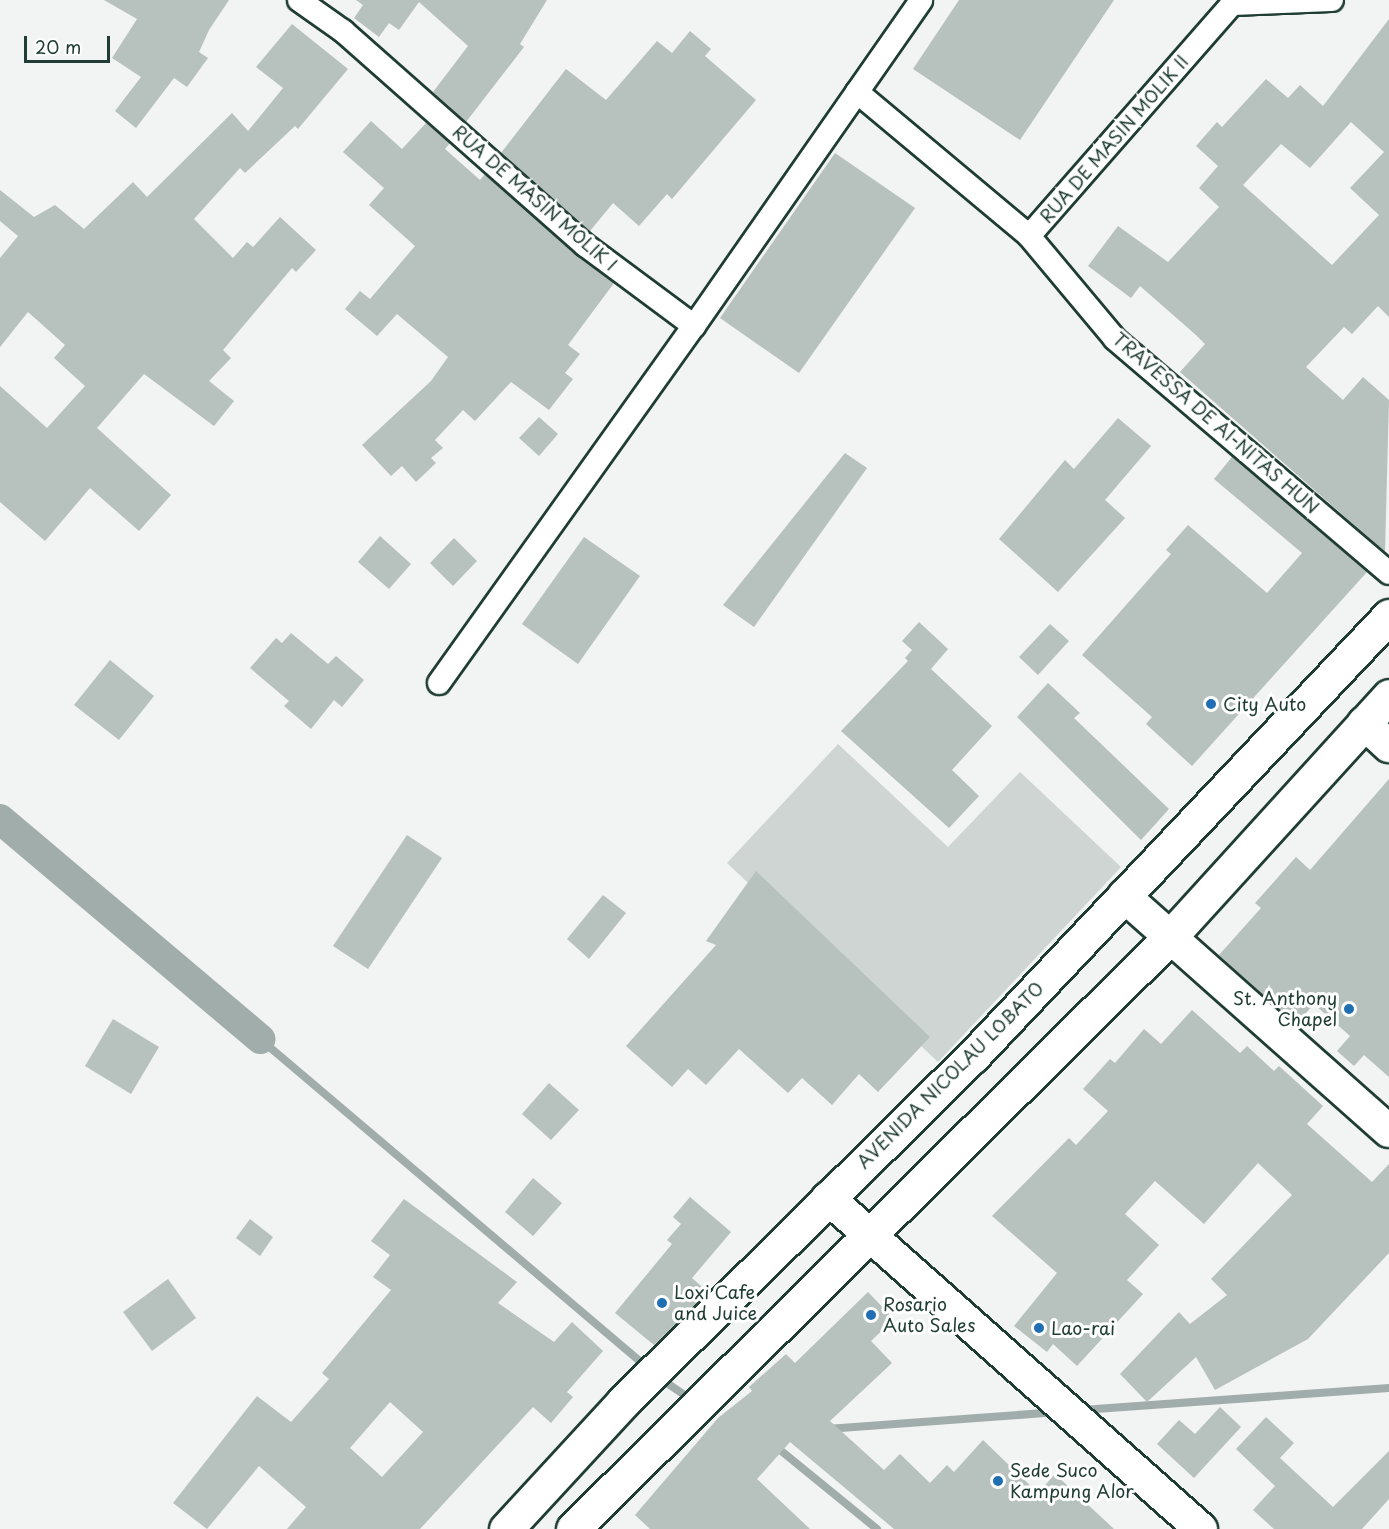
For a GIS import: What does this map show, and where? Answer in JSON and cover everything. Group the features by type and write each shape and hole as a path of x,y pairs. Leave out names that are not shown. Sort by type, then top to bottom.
{"main road":[{"name":"AVENIDA NICOLAU LOBATO","path":"506,1529 623,1402 828,1198 1124,896 1389,616"},
{"path":"573,1529 657,1442 870,1236 1169,938 1389,696"}],"street":[{"name":"RUA DE MASIN MOLIK I","path":"298,0 343,31 585,245 694,326"},
{"name":"RUA DE MASIN MOLIK II","path":"856,92 1029,236 1232,4 1332,0"},
{"path":"439,683 694,326 856,92 912,3"},
{"name":"TRAVESSA DE AI-NITAS HUN","path":"1029,236 1115,339 1389,573"},
{"path":"1364,723 1389,746"},
{"path":"1124,896 1389,1131"},
{"path":"828,1198 1201,1529"}],"shaded area":[{"path":"838,744 948,847 1020,772 1121,867 938,1062 727,863"}],"building":[{"path":"104,0 229,0 209,30 199,52 208,58 187,87 174,78 136,128 115,111 141,77 112,58 137,19"},
{"path":"356,0 547,0 520,44 524,47 466,122 433,92 468,46 419,2 399,30 389,23 379,37 354,18 363,5"},
{"path":"959,0 1114,0 1020,140 913,69"},
{"path":"1389,19 1389,317 1378,306 1352,334 1344,327 1306,367 1343,400 1363,377 1389,400 1385,552 1180,372 1205,344 1196,335 1140,286 1131,298 1088,266 1118,226 1168,262 1219,207 1199,188 1218,166 1196,146 1217,122 1222,127 1266,79 1288,98 1300,85 1323,106","holes":["1351,122 1384,152 1350,188 1379,215 1332,265 1243,185 1281,144 1310,168"]},
{"path":"292,24 348,69 298,129 295,126 245,173 240,168 194,219 233,258 247,242 253,247 280,217 316,250 296,272 292,268 223,350 231,358 209,381 234,401 214,426 144,374 97,428 171,495 139,531 90,488 45,541 0,502 0,386 47,428 85,386 54,358 65,345 28,312 0,347 0,258 18,236 0,221 0,190 34,217 55,205 84,229 133,182 147,197 232,113 248,131 283,88 256,67"},
{"path":"690,31 711,49 705,56 756,100 672,199 667,194 639,226 613,203 590,231 501,153 566,69 606,100 657,41 672,53"},
{"path":"371,121 402,149 426,123 450,143 445,149 480,180 485,174 614,283 568,345 580,354 565,373 573,379 549,410 511,382 475,421 463,410 435,440 443,448 431,458 436,463 416,482 402,466 391,476 362,445 431,381 448,357 397,314 377,336 345,309 360,291 370,299 415,246 369,205 384,188 343,152"},
{"path":"835,153 915,208 799,373 720,318"},
{"path":"539,417 558,434 539,456 519,438"},
{"path":"1118,418 1151,446 1105,500 1125,518 1058,592 999,539 1065,460 1074,469"},
{"path":"845,453 867,468 754,627 723,605"},
{"path":"1232,457 1367,572 1192,766 1146,724 1152,717 1082,655 1171,554 1166,550 1188,525 1267,593 1302,553 1214,479"},
{"path":"380,536 411,564 389,589 358,562"},
{"path":"584,537 640,576 578,664 522,624"},
{"path":"454,538 477,561 453,586 430,563"},
{"path":"919,622 948,649 931,669 992,726 952,770 979,796 949,828 841,731 908,661 905,658 912,650 902,641"},
{"path":"1050,624 1069,641 1038,675 1019,657"},
{"path":"291,633 328,664 336,656 364,680 342,707 334,700 311,729 284,706 289,701 250,668 276,638 282,643"},
{"path":"110,660 154,696 119,740 74,705"},
{"path":"1048,683 1080,713 1074,718 1169,809 1141,840 1017,717"},
{"path":"1389,779 1389,1077 1364,1055 1354,1066 1337,1051 1350,1036 1314,1004 1296,1024 1219,955 1261,908 1255,903 1296,857 1310,870"},
{"path":"407,835 442,858 368,969 333,946"},
{"path":"756,871 930,1037 878,1092 859,1074 832,1105 802,1078 788,1093 739,1049 706,1085 688,1069 672,1087 626,1046 716,945 706,941"},
{"path":"603,895 626,913 589,959 567,939"},
{"path":"1192,1010 1240,1053 1247,1046 1274,1071 1279,1066 1323,1106 1307,1124 1372,1182 1389,1164 1389,1253 1308,1339 1215,1390 1196,1357 1147,1402 1120,1374 1179,1312 1190,1324 1227,1295 1211,1279 1292,1195 1258,1163 1204,1224 1155,1181 1125,1214 1159,1245 1127,1280 1143,1294 1077,1366 1053,1344 1047,1352 1014,1326 1057,1273 992,1216 1069,1138 1076,1145 1108,1111 1083,1089 1110,1059 1115,1063 1144,1029 1161,1044"},
{"path":"113,1019 159,1047 131,1094 85,1066"},
{"path":"549,1083 579,1110 551,1140 522,1114"},
{"path":"533,1178 562,1203 533,1236 505,1212"},
{"path":"690,1197 731,1232 692,1278 708,1292 654,1345 615,1313 672,1244 667,1240 681,1224 673,1217"},
{"path":"404,1199 517,1282 498,1303 554,1342 572,1322 603,1351 567,1392 573,1397 551,1423 533,1407 420,1529 287,1529 306,1507 259,1466 207,1529 173,1503 257,1396 291,1422 329,1379 322,1373 391,1290 373,1277 390,1255 371,1241","holes":["390,1402 423,1432 382,1477 350,1448"]},
{"path":"250,1219 273,1237 260,1256 236,1238"},
{"path":"168,1279 196,1318 152,1351 123,1312"},
{"path":"868,1292 894,1319 871,1341 892,1363 830,1421 884,1470 900,1454 930,1483 947,1465 954,1472 983,1440 1038,1493 1055,1474 1114,1529 894,1529 790,1442 757,1479 810,1529 650,1529 635,1515 718,1418 752,1391 749,1387 786,1354 795,1363"},
{"path":"1220,1407 1241,1427 1194,1478 1157,1444 1179,1420 1195,1434"},
{"path":"1266,1417 1294,1443 1280,1458 1333,1507 1389,1451 1389,1499 1362,1529 1274,1529 1253,1510 1275,1486 1236,1449"}],"waterway":[{"path":"0,819 260,1039"},
{"path":"260,1039 648,1368"},
{"path":"658,1377 692,1400"},
{"path":"1082,1410 1389,1388"},
{"path":"827,1429 1057,1412"},
{"path":"774,1445 877,1529"}],"place":[{"name":"City Auto","path":"1211,704"},
{"name":"St. Anthony Chapel","path":"1349,1009"},
{"name":"Loxi Cafe and Juice","path":"662,1303"},
{"name":"Rosario Auto Sales","path":"871,1315"},
{"name":"Lao-rai","path":"1039,1328"},
{"name":"Sede Suco Kampung Alor","path":"998,1481"}]}
